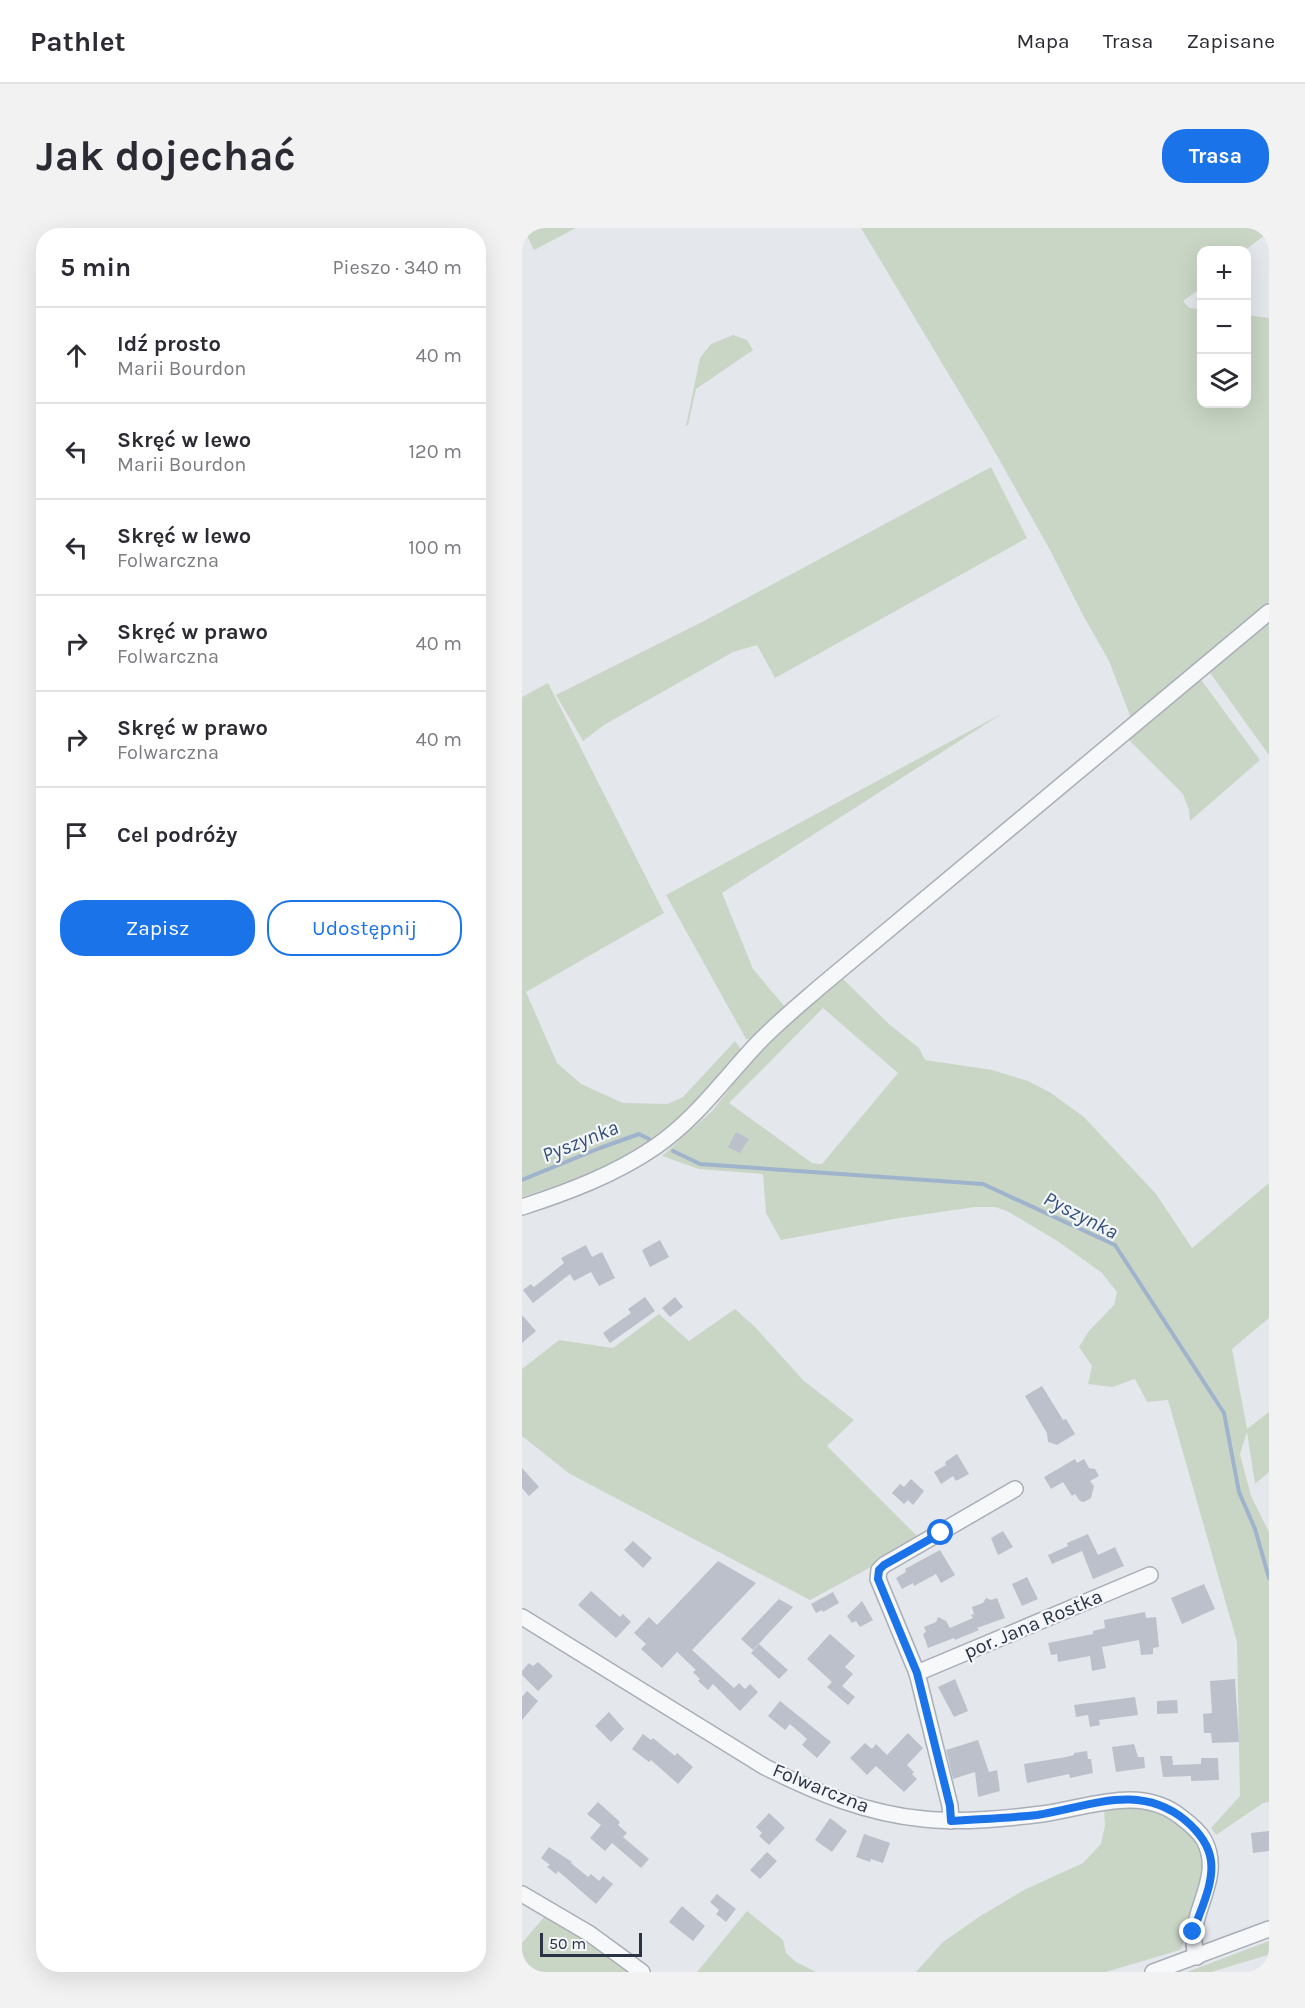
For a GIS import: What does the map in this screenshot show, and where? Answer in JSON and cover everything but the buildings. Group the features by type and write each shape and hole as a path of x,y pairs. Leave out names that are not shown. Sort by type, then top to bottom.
{"street":[{"path":"522,1207 601,1177 654,1148 681,1127 758,1043 821,986 1269,612"},
{"path":"951,1821 945,1784 917,1673 878,1579 879,1570 1015,1489"},
{"name":"por. Jana Rostka","path":"917,1673 1150,1575"},
{"name":"Folwarczna","path":"522,1617 738,1750 801,1785 843,1801 923,1820 951,1821 1017,1817 1127,1799 1148,1800 1175,1812 1202,1837 1211,1862 1205,1898 1193,1932 1192,1941 1197,1957"},
{"path":"522,1894 590,1934 642,1972"},
{"path":"1160,1971 1269,1929"}],"green space":[{"path":"523,228 576,228 534,250"},
{"path":"861,228 1269,228 1269,232 1250,246 1197,246 1197,291 1183,301 1189,308 1197,309 1197,408 1251,408 1251,316 1269,318 1269,602 1131,718 1109,661 991,445"},
{"path":"733,335 747,340 753,350 696,389 686,426 700,358 711,344"},
{"path":"991,467 1027,538 775,678 757,645 733,652 604,725 583,741 556,695 704,621"},
{"path":"1269,621 1269,755 1208,670"},
{"path":"1199,677 1260,760 1190,821 1183,794 1127,738"},
{"path":"548,683 664,913 526,992 557,1063 581,1084 623,1103 668,1104 683,1097 735,1041 743,1052 690,1108 645,1144 590,1173 522,1197 522,697"},
{"path":"1003,713 722,893 753,969 785,1007 752,1040 746,1039 666,895"},
{"path":"840,976 890,1025 919,1048 925,1060 992,1070 1028,1081 1051,1093 1084,1117 1156,1194 1192,1248 1269,1183 1269,1318 1232,1349 1247,1429 1269,1412 1269,1472 1255,1484 1247,1432 1240,1454 1251,1496 1269,1532 1269,1802 1263,1803 1216,1835 1211,1828 1240,1796 1237,1642 1168,1400 1147,1402 1135,1379 1112,1387 1088,1384 1092,1366 1079,1347 1089,1331 1114,1305 1117,1292 1102,1273 1059,1242 1007,1211 995,1207 975,1207 899,1218 781,1240 766,1213 763,1174 699,1169 662,1156 712,1111 750,1063","holes":["823,1008 898,1073 822,1164 812,1163 729,1103"]},
{"path":"735,1309 755,1327 803,1380 854,1420 827,1446 921,1540 810,1600 570,1474 522,1436 522,1369 559,1340 613,1348 659,1314 689,1341"},
{"path":"1143,1805 1186,1828 1195,1836 1205,1857 1204,1880 1191,1924 1180,1950 1106,1972 916,1972 943,1942 979,1917 1024,1890 1083,1863 1101,1844 1105,1825 1104,1808"},
{"path":"747,1911 783,1940 786,1953 796,1962 816,1972 697,1972"},
{"path":"545,1916 630,1972 522,1972 522,1943"},
{"path":"1269,1941 1269,1956 1211,1972 1187,1972"}],"waterway":[{"name":"Pyszynka","path":"522,1180 639,1134 649,1139"},
{"name":"Pyszynka","path":"673,1151 700,1164 983,1184 1115,1245 1224,1413 1239,1492 1255,1529 1269,1578"}],"route":[{"path":"941,1533 884,1565 879,1570 878,1579 917,1673 950,1806 951,1821 1051,1813 1089,1804 1127,1799 1148,1800 1163,1806 1190,1824 1202,1837 1208,1849 1211,1862 1210,1876 1193,1932"}]}
